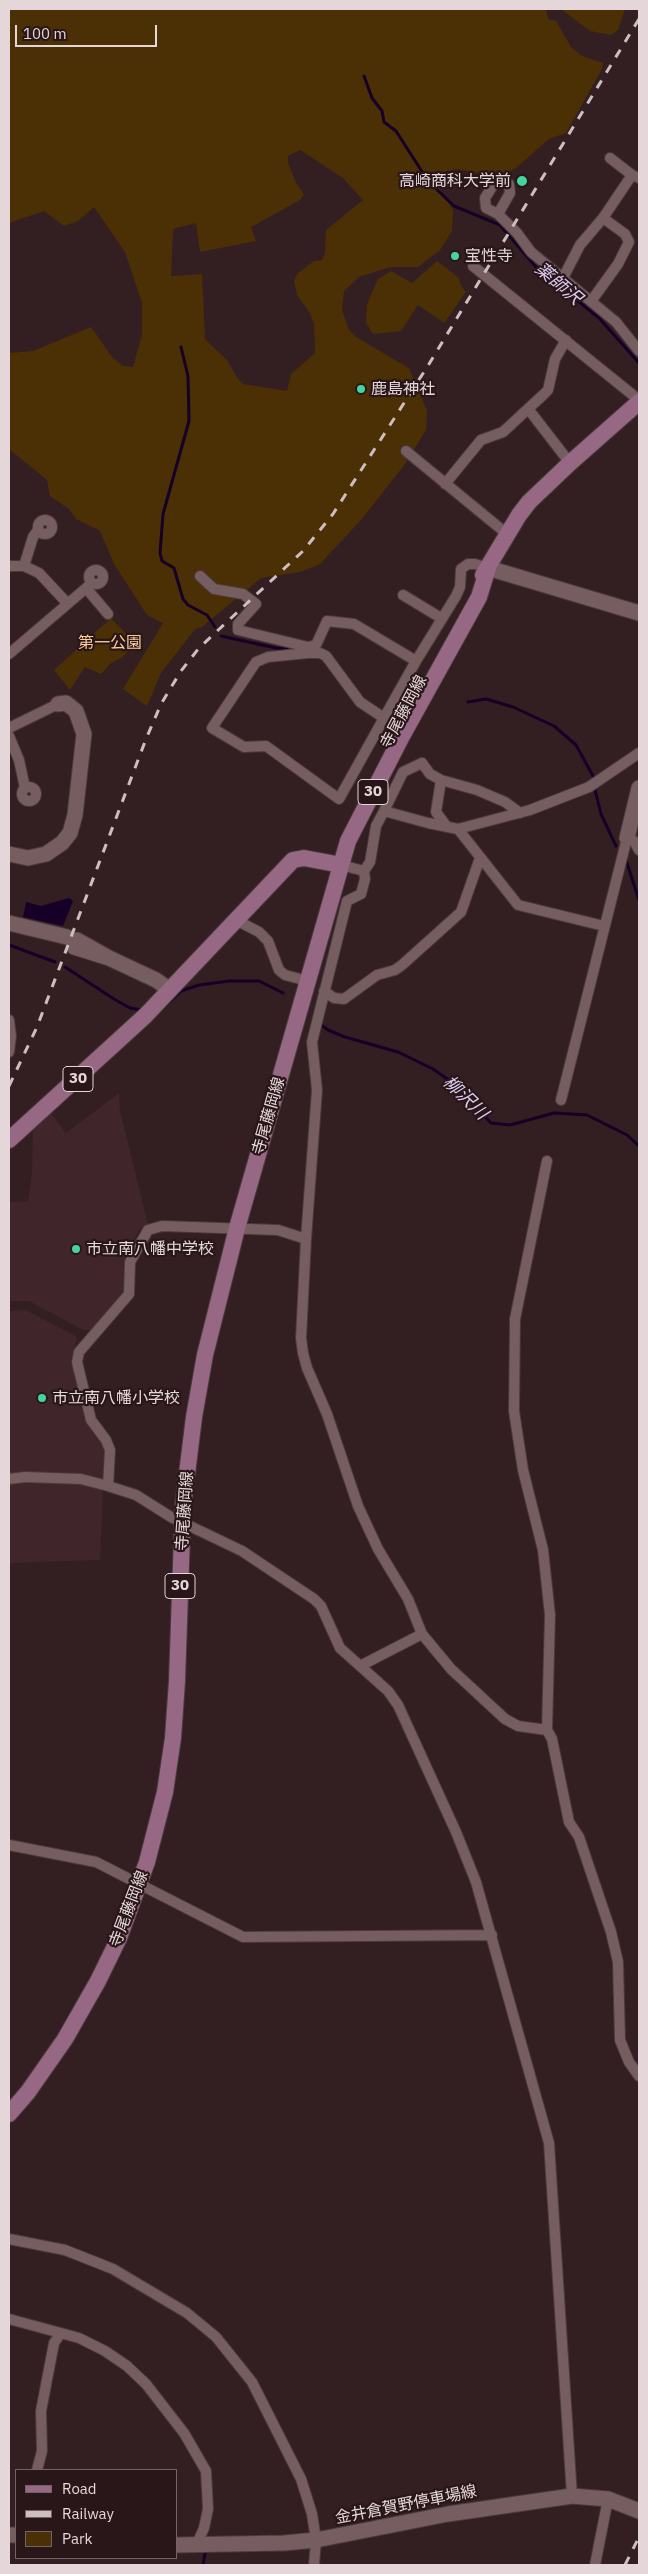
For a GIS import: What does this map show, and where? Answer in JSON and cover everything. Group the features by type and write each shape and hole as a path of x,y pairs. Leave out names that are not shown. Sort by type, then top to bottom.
{"main road":[{"name":"寺尾藤岡線","path":"293,1030 300,979 337,863 362,810 479,597 488,568 507,534 529,502 639,401"},
{"name":"30","path":"9,1140 150,1011 293,860 304,858 337,863"},
{"name":"寺尾藤岡線","path":"9,2114 28,2092 65,2039 93,1990 119,1938 139,1884 165,1792 173,1738 178,1681 182,1522 194,1417 205,1356 237,1228 293,1030 337,863"}],"street":[{"path":"564,278 580,245 635,176 610,158"},
{"path":"498,214 531,252 592,300 616,322 639,351"},
{"path":"592,300 618,264 629,242 625,234 603,218"},
{"path":"473,266 639,401"},
{"path":"445,484 480,440 503,432 529,410 548,390 555,359 566,340"},
{"path":"529,410 570,463"},
{"path":"406,451 507,534"},
{"path":"24,566 33,537 38,530"},
{"path":"416,661 373,633 354,624 327,621 316,644 308,650 268,657 256,662 212,728 244,747 266,746 339,799 416,661 460,587 461,569 468,564 475,564 639,613"},
{"path":"9,566 24,566 39,573 67,603"},
{"path":"200,576 214,589 243,594 256,604 238,624 238,630 326,656 360,702 384,718"},
{"path":"9,654 89,585 108,614"},
{"path":"403,595 441,618"},
{"path":"9,728 58,704 66,703 76,711 84,734 75,815 70,833 62,843 42,855 28,858 9,854"},
{"path":"9,736 19,760 25,788"},
{"path":"384,811 458,829 520,813 589,787 639,753"},
{"path":"520,813 505,802 477,790 441,780 430,774 422,763 403,772 376,826 370,862 364,871 364,888 361,894 347,901 312,1042 317,1090 301,1338 307,1368 328,1414 358,1506 378,1549 408,1599 422,1634 451,1668 505,1720 518,1726 547,1730"},
{"path":"441,780 436,812 447,827"},
{"path":"561,1100 639,788"},
{"path":"458,829 518,904 604,926"},
{"path":"627,838 634,841 639,850"},
{"path":"324,991 334,998 344,998 377,975 402,966 461,912 480,858"},
{"path":"337,863 364,871"},
{"path":"236,920 259,932 268,941 279,970 285,975 300,979"},
{"path":"9,923 31,928 71,942 156,980 170,990"},
{"path":"9,1020 11,1036 9,1052"},
{"path":"547,1161 519,1294 513,1341 514,1411 520,1450 543,1550 550,1615 547,1730 552,1739 569,1822 578,1837 611,1932 618,1962 620,2040 629,2062 639,2076"},
{"path":"108,1486 110,1450 106,1440 91,1420 77,1362 79,1352 129,1294 130,1262 148,1230 162,1226 278,1230 306,1239"},
{"path":"9,1479 25,1477 81,1479 108,1486 136,1495 182,1522 242,1551 314,1599 320,1606 340,1648 388,1691 398,1705 456,1832 476,1882 549,2143 572,2496"},
{"path":"360,1666 422,1634"},
{"path":"9,1845 96,1862 243,1937 492,1934"},
{"path":"9,2239 65,2250 113,2269 187,2313 216,2337 240,2366 266,2406 307,2496 316,2540 314,2565"},
{"path":"9,2319 79,2338 106,2351 127,2366 146,2384 194,2448 206,2471 208,2509 204,2528 196,2546"},
{"path":"37,2469 42,2451 41,2411 54,2343 61,2333"},
{"name":"金井倉賀野停車場線","path":"178,2545 196,2546 316,2540 448,2514 572,2496 608,2499 639,2510"},
{"path":"595,2565 608,2499"}],"shaded area":[{"path":"69,898 73,901 63,926 23,917 26,902 41,906"},
{"path":"119,1093 120,1111 148,1224 139,1230 124,1260 123,1291 92,1330 83,1330 29,1301 9,1301 9,1202 28,1201 32,1173 33,1127 50,1112 66,1133"},
{"path":"26,1310 77,1337 71,1361 88,1424 104,1443 105,1479 58,1472 22,1472 9,1475 9,1311"},
{"path":"24,1482 81,1483 100,1488 103,1493 100,1560 9,1563 9,1485"}],"green space":[{"path":"9,9 546,9 548,19 556,21 571,47 582,56 603,63 602,69 566,133 549,139 516,168 508,172 486,174 457,169 436,173 434,180 453,210 452,231 440,250 418,267 390,267 359,277 344,291 342,310 349,330 356,337 409,368 427,411 426,430 405,464 362,519 320,564 300,572 261,578 202,627 195,629 161,673 147,706 123,689 163,623 147,615 114,564 100,531 76,519 69,509 50,496 47,480 9,449 9,353 33,351 91,327 112,357 123,366 133,367 142,335 142,303 125,252 94,207 78,221 64,226 44,211 9,223","holes":["300,150 343,178 363,200 326,230 325,253 322,260 314,261 297,274 294,281 297,295 310,313 314,324 315,353 291,374 287,391 243,384 227,360 205,339 202,274 171,276 173,229 196,223 200,252 256,241 251,227 300,200 304,194 296,183 288,163 288,156"]},
{"path":"561,9 625,9 618,30 611,35 590,31"},
{"path":"437,261 459,278 461,286 466,292 444,323 418,305 401,331 373,334 366,323 367,304 378,279 391,271 412,283"},
{"name":"第一公園","path":"111,618 136,644 121,658 111,663 101,674 85,667 70,690 54,670"}],"waterway":[{"name":"薬師沢","path":"364,76 372,98 382,111 384,122 396,131 428,181 454,206 500,225 536,267 599,318 639,363"},
{"path":"181,347 188,376 189,421 163,514 160,553 162,561 174,568 183,599 188,605 207,615 215,627"},
{"path":"221,636 294,650"},
{"path":"468,702 486,699 513,707 554,726 576,745 593,776"},
{"path":"595,790 601,814 616,846"},
{"path":"626,860 639,900"},
{"name":"柳沢川","path":"9,945 55,962"},
{"name":"柳沢川","path":"65,967 130,1008 142,1010"},
{"name":"柳沢川","path":"160,1011 181,991 199,985 229,981 259,981 283,993"},
{"name":"柳沢川","path":"320,1024 328,1030 345,1037 398,1052 433,1069 453,1083 491,1123 510,1125 554,1113 587,1115 627,1135 639,1146"},
{"path":"203,2565 205,2554"}],"railway":[{"path":"9,1086 37,1027 161,704 181,671 199,648 303,551 333,514 429,364 639,19"},
{"path":"625,2565 639,2537"}],"place":[{"name":"高崎商科大学前","path":"522,181"},
{"name":"宝性寺","path":"455,256"},
{"name":"鹿島神社","path":"361,389"},
{"name":"市立南八幡中学校","path":"76,1249"},
{"name":"市立南八幡小学校","path":"42,1398"}]}
